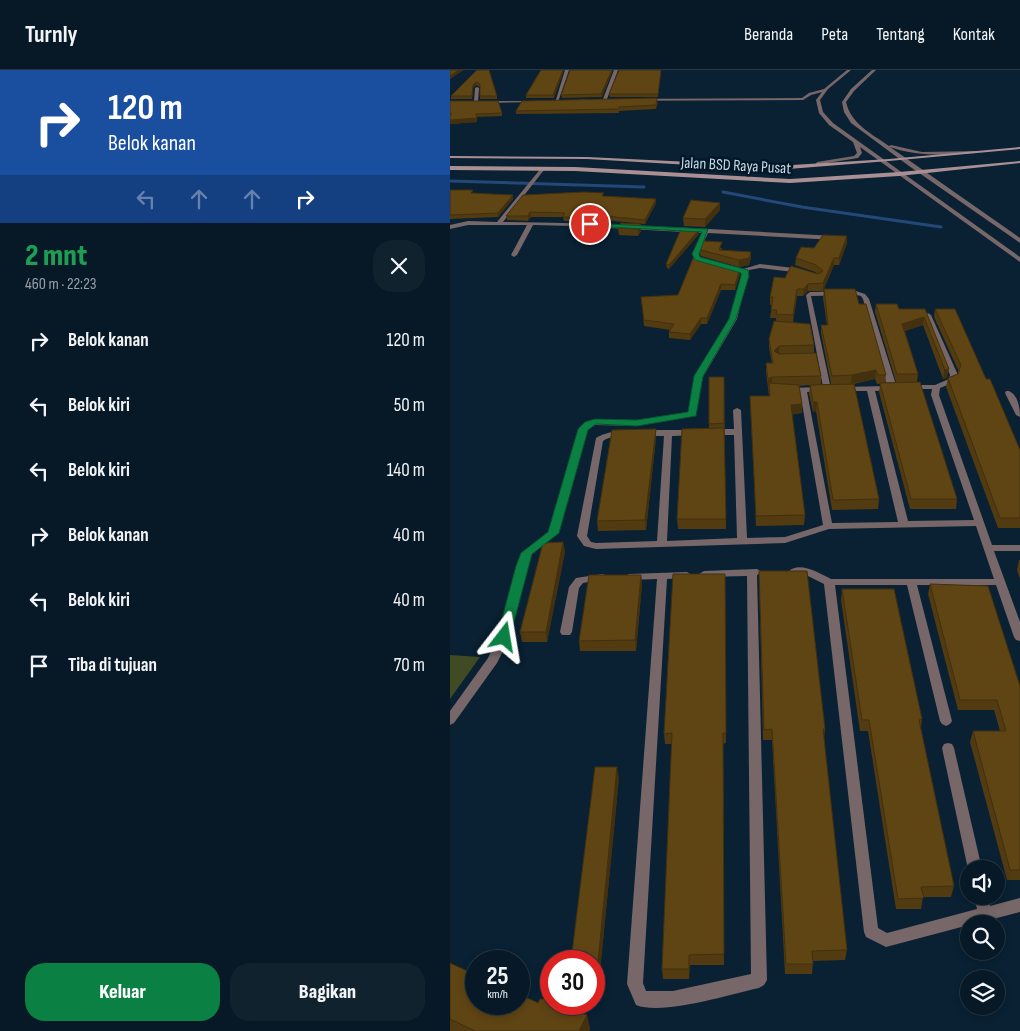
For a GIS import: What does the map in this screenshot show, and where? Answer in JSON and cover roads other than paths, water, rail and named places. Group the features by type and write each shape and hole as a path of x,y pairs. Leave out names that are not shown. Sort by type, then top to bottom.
{"main road":[{"name":"Jalan BSD Raya Pusat","path":"450,157 587,158 747,167 804,166 881,161 1020,148"},
{"name":"Jalan BSD Raya Pusat","path":"450,168 542,169 774,181 833,180 1020,162"}],"street":[{"path":"556,102 567,70"},
{"path":"605,99 616,70"},
{"path":"821,112 818,100 825,90 849,70"},
{"path":"874,70 852,90 844,102 846,112 853,122 920,172 1020,241"},
{"path":"476,102 477,88"},
{"path":"803,99 810,94 825,90"},
{"path":"574,101 605,99 803,99 808,102"},
{"path":"468,102 536,102"},
{"path":"546,102 565,102"},
{"path":"815,108 831,124 855,142 1020,260"},
{"path":"804,166 856,157 860,153 855,142"},
{"path":"881,142 899,149 923,154 985,151"},
{"path":"499,223 542,169"},
{"path":"450,227 461,223 531,223 706,230 844,239"},
{"path":"514,254 531,223"},
{"path":"706,230 695,254 697,259 718,265"},
{"path":"450,720 493,660 504,637 527,553 553,533 583,429 588,424 595,422 637,423 692,414 698,376 732,319 741,294 741,271 755,266 770,266 794,269 810,274"},
{"path":"827,389 817,358 815,328 808,296 810,294 856,294 866,299 892,388"},
{"path":"780,390 936,387 952,380 954,375 928,315"},
{"path":"805,328 815,328"},
{"path":"936,387 935,395 1020,637"},
{"path":"870,388 904,525"},
{"path":"803,389 828,526"},
{"path":"1009,393 1020,414"},
{"path":"737,410 742,542"},
{"path":"738,432 614,434 599,440 582,536 588,544 596,546 742,542 785,540 828,526 980,523"},
{"path":"662,544 668,433"},
{"path":"988,548 1020,548"},
{"path":"566,632 574,587 580,580 590,578 808,572 829,582 1000,582"},
{"path":"662,576 634,984 642,999 673,999 759,980 752,573"},
{"path":"829,582 871,932 886,940 1020,905"},
{"path":"912,582 946,721"},
{"path":"948,748 973,860"},
{"path":"983,905 985,914"}],"waterway":[{"path":"450,181 644,187"},
{"path":"723,192 802,207 941,227"}]}
